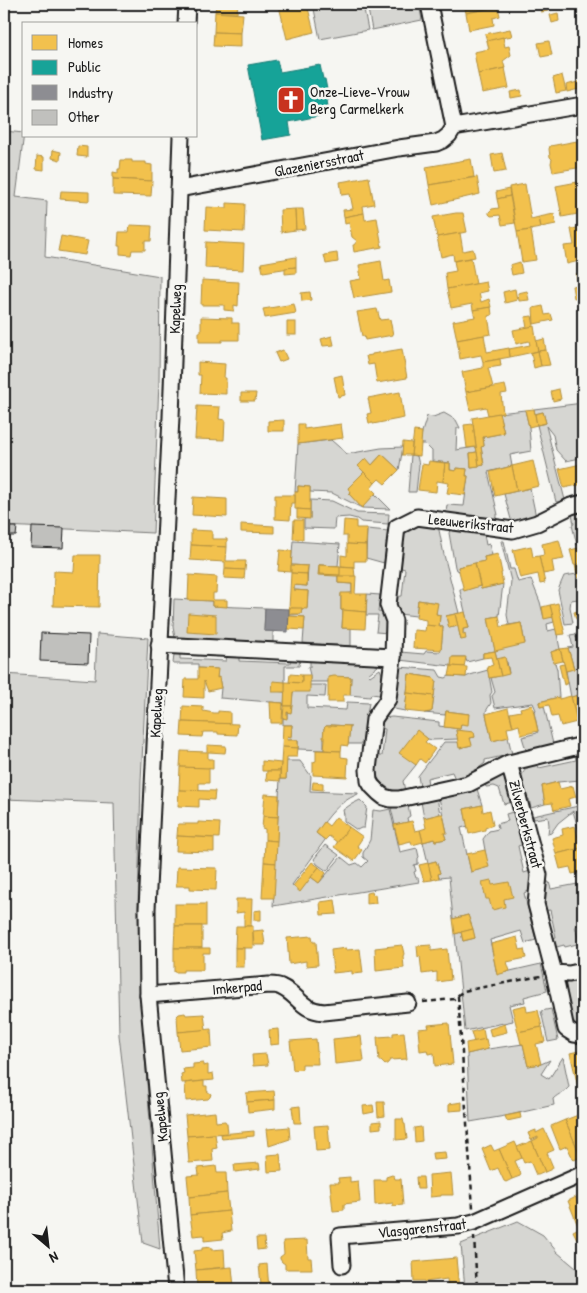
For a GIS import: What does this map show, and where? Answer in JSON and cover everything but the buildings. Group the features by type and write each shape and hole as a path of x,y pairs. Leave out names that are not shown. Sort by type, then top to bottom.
{"street":[{"path":"186,22 187,4"},
{"path":"429,4 454,127 583,106"},
{"name":"Glazeniersstraat","path":"179,189 399,148 436,143 443,140 454,127"},
{"name":"Kapelweg","path":"176,1289 148,995 147,909 171,417 181,138"},
{"name":"Leeuwerikstraat","path":"583,503 571,506 537,523 513,530 417,517 397,527 388,605 394,621 393,657 388,699 374,720 368,770 369,781 384,797 399,799 468,784 509,763 583,745"},
{"path":"159,645 393,657"},
{"name":"Zilverberkstraat","path":"509,763 539,875 536,904 566,1029 574,1034 583,1035"},
{"path":"554,973 569,974 583,971"},
{"name":"Imkerpad","path":"148,995 269,984 287,990 302,1004 314,1011 324,1012 408,1003"},
{"name":"Vlasgarenstraat","path":"342,1265 340,1236 458,1226 474,1222 583,1174"}],"path":[{"path":"408,1003 454,998 464,992 554,973"},
{"path":"458,996 477,1289"}],"shaded area":[{"path":"313,4 363,4 368,30 320,39"},
{"path":"367,4 419,4 422,20 372,30"},
{"path":"4,131 22,133 23,138 16,197 47,201 45,257 160,276 159,381 153,533 4,526"},
{"path":"583,403 583,454 580,458 566,461 556,450 553,435 546,426 565,500 556,502 537,425 546,423 543,412 535,414 534,409"},
{"path":"525,410 531,451 510,455 512,466 488,472 498,515 496,515 496,518 446,513 447,505 464,506 468,476 466,476 467,469 456,468 456,471 450,470 450,463 432,461 432,451 425,444 420,444 427,416 433,417 444,413 456,420 460,428 457,428 456,450 476,447 477,452 470,453 471,467 484,465 481,447 484,446 483,437 504,433 499,413"},
{"path":"331,440 347,454 381,448 403,447 399,470 382,454 372,465 365,459 358,466 364,472 348,488 351,492 349,494 362,507 375,494 390,509 362,508 332,493 310,492 310,487 298,486 298,492 295,492 298,444"},
{"path":"411,455 417,456 419,465 416,492 408,492"},
{"path":"530,488 536,517 512,523 504,494"},
{"path":"310,500 332,501 357,513 389,514 388,524 361,522 349,517 335,518 334,529 304,528 304,519 310,518"},
{"path":"575,512 579,512 583,516 583,544 577,545 572,525 574,524 572,515"},
{"path":"416,523 437,526 439,530 459,613 446,616 449,628 458,626 461,640 465,634 463,635 463,629 469,628 460,589 464,590 480,586 481,589 503,584 499,616 488,618 495,650 525,643 521,623 509,625 507,615 511,581 501,541 504,541 510,569 514,569 518,582 531,579 544,618 553,617 554,622 547,624 548,631 556,629 560,649 551,652 557,669 559,697 539,702 540,707 544,706 553,744 526,750 522,737 537,733 538,731 534,712 536,710 533,703 495,708 492,696 495,692 491,678 509,673 507,662 497,659 495,651 483,653 483,658 467,662 465,657 453,657 451,666 399,660 400,652 424,654 426,651 440,652 441,650 443,627 439,627 440,615 436,614 437,603 418,600 416,616 399,614 394,597 402,596 405,569 398,567 404,531"},
{"path":"457,527 484,534 486,545 489,544 492,555 484,557 485,561 458,567 459,571 456,570 449,533 450,530"},
{"path":"367,529 388,531 384,563 366,558"},
{"path":"293,541 340,544 338,566 319,565 338,576 338,583 352,584 352,593 341,594 341,610 343,610 342,628 351,628 351,646 303,643 305,617 289,616 289,614 301,614 302,608 307,608 308,591 294,590 294,585 307,586 308,566 291,565"},
{"path":"577,574 578,578 583,577 583,602 579,602 578,599 571,600 570,607 573,623 565,624 558,590 564,576"},
{"path":"367,594 380,595 378,612 386,613 388,633 376,632 378,615 366,615"},
{"path":"174,599 212,601 212,606 265,608 264,631 273,631 273,642 175,638 173,627"},
{"path":"97,634 148,638 141,781 138,906 140,993 160,1249 143,1243 119,1035 114,803 4,799 4,674 95,680"},
{"path":"576,634 576,638 583,636 583,694 571,697 566,671 574,668 568,648 573,647 570,635"},
{"path":"180,653 180,659 226,661 227,655 239,656 239,661 290,663 291,658 300,658 299,666 285,666 285,682 273,691 285,692 284,706 283,703 220,698 221,688 219,678 217,678 217,669 198,668 198,664 173,664 174,654"},
{"path":"310,658 373,662 378,666 368,674 370,676 380,669 382,674 380,695 371,694 370,697 350,695 351,677 329,677 328,682 310,682 308,667 310,667"},
{"path":"399,667 437,670 441,677 446,678 449,676 466,677 488,670 492,692 490,695 491,703 486,714 492,741 508,737 512,754 485,760 485,763 470,775 455,779 452,772 427,778 428,785 420,787 418,776 444,742 458,742 460,748 471,745 470,738 475,737 456,730 458,739 432,740 417,731 416,765 403,781 405,791 396,791 383,784 375,771 375,767 376,756 382,756 385,729 379,728 383,718 392,717 439,722 439,726 460,729 461,724 469,714 446,711 445,715 424,713 432,711 436,680 434,678 409,674 405,711 394,709"},
{"path":"310,685 326,685 325,697 307,696 307,708 346,710 347,702 369,703 362,744 348,744 350,726 326,726 324,728 324,750 298,749 298,740 287,740 288,736 291,736 292,725 283,725 283,718 287,718 287,712 291,712 293,692"},
{"path":"583,752 583,796 580,780 558,782 542,786 545,804 531,808 529,799 525,799 522,782 523,773 526,769 537,763 539,768 576,760 575,754"},
{"path":"286,761 300,761 311,776 310,791 358,793 339,806 316,833 325,840 292,885 300,891 311,877 319,883 341,857 351,865 357,863 362,867 368,861 363,857 363,853 370,840 373,810 390,809 400,852 417,848 419,857 418,864 414,865 416,871 414,872 419,882 273,906 280,779 286,779"},
{"path":"501,776 506,780 514,802 504,804 499,788 494,786 486,787 484,782"},
{"path":"477,789 482,805 464,809 468,826 461,828 471,872 488,867 483,839 489,831 498,829 497,824 508,821 506,814 516,811 524,844 518,846 524,873 530,871 529,891 524,893 536,940 525,943 521,931 490,940 497,974 541,964 547,991 524,997 525,1002 509,1005 513,1021 465,1031 455,934 461,932 463,941 475,938 468,915 453,919 449,877 439,878 438,874 440,873 436,861 428,863 423,842 434,839 435,841 446,839 444,833 447,832 439,798"},
{"path":"437,798 440,814 424,818 421,802"},
{"path":"360,800 367,807 364,828 357,830 344,821 343,810"},
{"path":"408,805 410,816 407,818 408,822 395,825 391,808"},
{"path":"583,805 583,831 579,832 573,811 548,834 548,817 534,819 533,816"},
{"path":"325,845 339,855 327,871 317,864 314,859"},
{"path":"549,882 551,889 583,883 583,923 575,926 579,942 577,944 553,948 550,939 556,937 550,910 544,911 541,900 542,883"},
{"path":"583,978 583,1029 580,1029 571,1024 563,987 569,981"},
{"path":"551,1009 558,1040 548,1042 541,1011"},
{"path":"523,1044 528,1066 550,1060 541,1074 549,1079 563,1057 569,1087 553,1099 554,1105 470,1122 467,1054"},
{"path":"518,1221 543,1235 557,1252 583,1274 583,1289 465,1289 461,1244"}],"place":[{"name":"Onze-Lieve-Vrouw Berg Carmelkerk","path":"291,100"}]}
